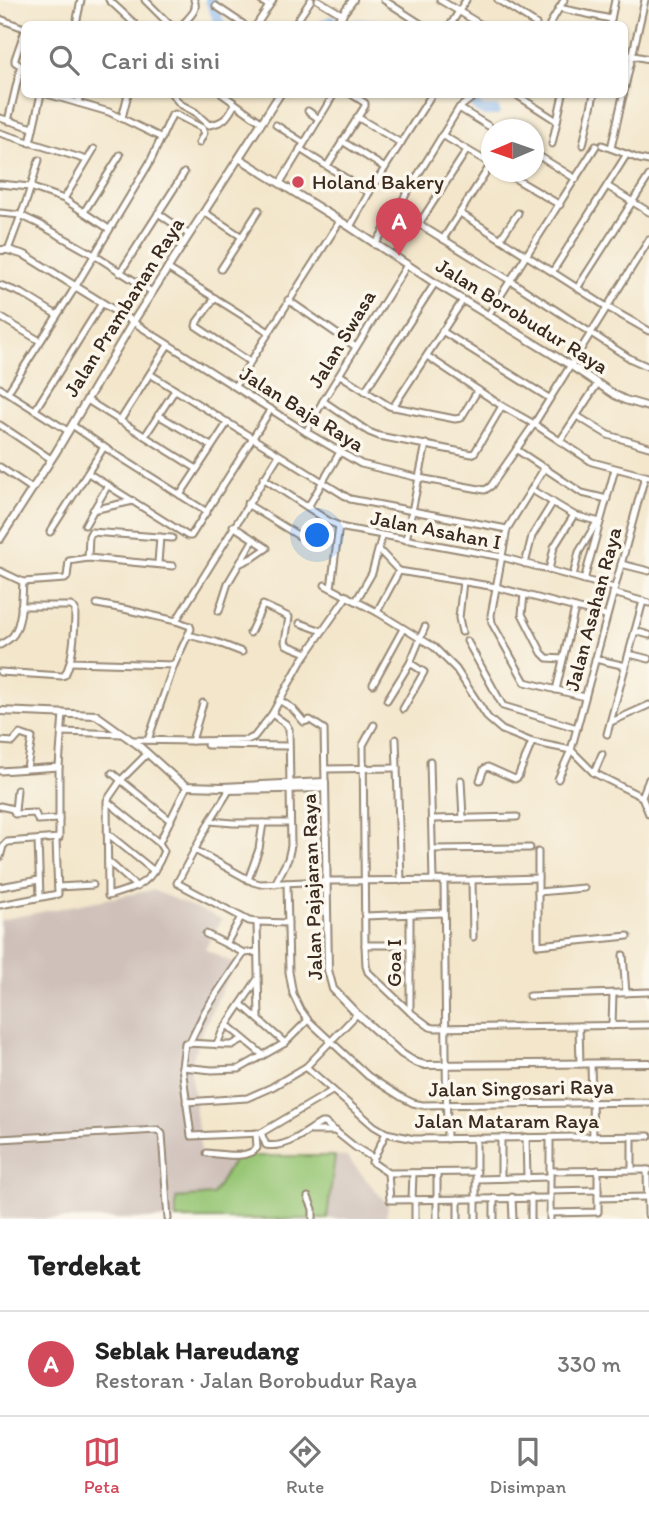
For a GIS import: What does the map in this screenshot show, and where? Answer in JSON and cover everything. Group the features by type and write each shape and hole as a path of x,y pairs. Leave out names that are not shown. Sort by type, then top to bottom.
{"street":[{"path":"77,21 81,0"},
{"path":"108,0 132,21"},
{"path":"145,0 166,21"},
{"path":"185,21 195,9 194,0"},
{"path":"259,21 271,3 260,0"},
{"path":"297,21 311,0"},
{"path":"318,0 339,19 353,0"},
{"path":"384,0 417,21"},
{"path":"440,0 475,21"},
{"path":"453,21 466,0"},
{"path":"498,0 532,21"},
{"path":"610,21 615,0"},
{"path":"628,77 645,0"},
{"path":"552,21 563,1"},
{"path":"216,6 238,21"},
{"path":"559,8 606,21"},
{"path":"0,19 21,30"},
{"path":"8,121 21,66 15,62 21,41"},
{"path":"628,55 649,59"},
{"path":"30,143 40,98"},
{"path":"61,98 122,118 162,138"},
{"path":"78,103 79,98"},
{"path":"122,118 127,98"},
{"path":"175,98 209,125 226,119 235,104"},
{"path":"227,98 261,122"},
{"name":"Jalan Prambanan Raya","path":"0,539 188,234 277,98"},
{"path":"280,183 332,98"},
{"path":"327,166 365,106 357,98"},
{"path":"350,227 429,98"},
{"path":"375,245 442,135 462,106 473,98"},
{"path":"521,98 557,121"},
{"path":"552,144 562,98"},
{"path":"583,145 593,98"},
{"path":"612,146 623,98"},
{"path":"462,106 481,120"},
{"path":"308,111 319,119"},
{"path":"8,392 76,286 150,162 173,114 202,128 203,134 199,143"},
{"path":"357,117 401,143"},
{"path":"0,118 33,128"},
{"path":"276,125 304,143"},
{"path":"0,133 87,160"},
{"path":"442,135 481,158"},
{"path":"342,141 385,168"},
{"path":"489,314 599,146 612,146 649,161"},
{"path":"64,199 94,149"},
{"path":"300,149 369,193"},
{"path":"419,224 467,150"},
{"path":"553,271 627,154"},
{"path":"84,212 120,155"},
{"name":"Jalan Borobudur Raya","path":"239,158 620,398 649,407"},
{"path":"544,159 576,179"},
{"path":"8,250 38,160"},
{"path":"120,273 184,173"},
{"path":"578,287 649,176"},
{"path":"443,239 481,180"},
{"path":"521,182 559,205"},
{"path":"0,184 30,187 64,199 109,229"},
{"path":"607,186 649,212"},
{"path":"221,269 259,210"},
{"path":"396,210 631,359 649,367"},
{"path":"204,212 242,237"},
{"path":"0,213 20,215 39,224 152,292"},
{"path":"158,213 188,234"},
{"path":"460,213 649,331"},
{"path":"501,238 519,214"},
{"path":"235,386 340,221"},
{"name":"Jalan Baja Raya","path":"133,322 306,432 366,466 487,489 534,424 649,240"},
{"path":"0,250 25,255 133,322"},
{"name":"Jalan Swasa","path":"306,432 407,265"},
{"path":"167,268 269,332"},
{"path":"365,391 435,283"},
{"path":"0,285 23,294 57,315"},
{"path":"215,298 196,326 250,362"},
{"path":"288,300 356,347"},
{"path":"393,407 463,300"},
{"path":"35,410 102,303"},
{"path":"0,317 40,341"},
{"path":"442,331 549,398"},
{"path":"120,421 168,345"},
{"path":"427,356 502,407 534,424 592,462 647,476"},
{"path":"150,374 353,500 507,529"},
{"path":"340,375 387,405 455,419 460,418 478,390"},
{"path":"560,441 598,383"},
{"path":"0,388 104,447 207,512"},
{"path":"145,436 175,390"},
{"path":"87,400 197,469"},
{"path":"323,401 374,434 474,453 502,407"},
{"path":"88,473 190,536 271,409"},
{"path":"158,415 212,446"},
{"path":"577,416 608,435 649,447"},
{"path":"180,495 228,422"},
{"path":"0,425 51,459"},
{"path":"406,540 426,444"},
{"path":"50,532 104,447"},
{"path":"517,450 582,493 607,499"},
{"path":"308,507 340,452"},
{"path":"176,621 279,455"},
{"path":"0,467 32,488"},
{"path":"545,467 507,529 491,615 492,623 525,682 585,697"},
{"path":"584,580 615,469"},
{"name":"Jalan Asahan Raya","path":"558,779 571,750 647,476"},
{"name":"Jalan Asahan I","path":"264,478 339,526 502,558 573,576 646,602"},
{"path":"85,525 108,485"},
{"path":"532,490 573,514 599,522"},
{"path":"93,510 132,501"},
{"path":"525,564 532,536 553,502"},
{"path":"247,504 299,536"},
{"path":"549,570 554,547 573,514"},
{"path":"573,576 583,545 599,522"},
{"path":"233,526 267,548 239,564"},
{"path":"339,526 328,586 435,647 456,669 492,722 502,730 532,742 571,750 594,773 642,797 649,814"},
{"path":"88,558 91,532 172,538"},
{"path":"356,601 369,580 382,536"},
{"path":"158,564 160,537"},
{"path":"219,611 228,583 254,539"},
{"path":"583,545 593,549"},
{"path":"379,550 399,570 496,587 606,616"},
{"path":"0,571 23,582 65,579 69,561 88,558 173,566"},
{"path":"621,564 649,571"},
{"path":"377,612 399,570"},
{"path":"462,632 459,618 463,581"},
{"path":"0,645 14,634 21,606 23,582"},
{"path":"524,595 522,614 544,656 563,659"},
{"path":"131,740 251,740 272,714 307,653 347,596"},
{"path":"607,734 628,654 646,602"},
{"path":"96,604 124,608 190,626 148,740"},
{"path":"250,633 263,605 289,617 285,642 307,653"},
{"path":"0,672 64,676 71,662 74,608 21,606"},
{"path":"556,690 575,608"},
{"path":"300,623 322,631"},
{"path":"387,700 410,663 425,627"},
{"path":"373,684 403,629"},
{"path":"635,631 649,635"},
{"path":"188,635 242,652"},
{"path":"467,641 503,706 577,728"},
{"path":"628,654 649,659"},
{"path":"595,659 626,666"},
{"path":"71,662 174,665"},
{"path":"403,709 424,672 410,663"},
{"name":"Jalan Pajajaran Raya","path":"279,700 299,714 302,721 310,720 326,732 329,978 333,989 357,1014 409,1059 425,1065 649,1063"},
{"path":"192,741 203,703"},
{"path":"611,722 649,705"},
{"path":"0,711 96,715 138,745 187,786 227,788 325,785"},
{"path":"0,905 57,895 59,768 63,713"},
{"path":"272,714 288,727 290,786 289,855 275,884"},
{"path":"374,725 363,745 365,945 368,972 430,1027 444,1029 649,1025"},
{"path":"62,732 123,734"},
{"path":"0,741 13,741 20,734 32,738 27,768"},
{"path":"396,739 401,881"},
{"path":"480,780 484,769 488,767 515,779 518,777 532,742"},
{"path":"138,745 289,746"},
{"path":"107,801 164,849 145,883 108,896 107,801 108,796 147,754"},
{"path":"594,773 602,754"},
{"path":"430,761 433,880"},
{"path":"0,771 59,768"},
{"path":"325,769 397,768"},
{"path":"112,773 171,821"},
{"path":"642,797 649,779"},
{"path":"461,780 463,818"},
{"path":"159,843 187,786"},
{"path":"227,788 177,883 241,917 257,922 288,923"},
{"path":"15,814 17,790"},
{"path":"0,806 13,809 15,814"},
{"path":"15,814 34,812 38,820 59,820"},
{"path":"433,819 517,817"},
{"path":"210,821 290,823"},
{"path":"248,880 259,849 263,823"},
{"path":"107,833 154,871"},
{"path":"0,857 7,842 57,839"},
{"path":"38,840 40,897"},
{"path":"433,849 530,848"},
{"path":"195,850 260,884 538,878"},
{"path":"538,852 539,946 628,936"},
{"path":"108,861 137,887"},
{"path":"0,887 39,880"},
{"path":"472,880 473,937"},
{"path":"444,881 447,1139"},
{"name":"Jalan Singosari Raya","path":"287,883 288,961 290,982 297,1003 308,1020 368,1076 401,1097 416,1104 649,1102"},
{"path":"58,887 93,885"},
{"path":"538,892 584,888"},
{"path":"365,916 443,913"},
{"name":"Goa I","path":"410,915 410,1012"},
{"path":"226,944 241,917"},
{"path":"257,922 259,1018"},
{"path":"206,934 244,953 257,952"},
{"path":"365,945 410,944"},
{"path":"190,1042 205,1011 244,953"},
{"path":"623,955 626,993"},
{"path":"217,1045 221,1033 257,979"},
{"path":"529,996 649,992"},
{"path":"612,1026 613,993"},
{"path":"241,1004 285,1043"},
{"path":"186,1102 250,1097 272,1087 306,1067 357,1014"},
{"path":"183,1067 237,1069 285,1043 308,1020"},
{"path":"227,1025 263,1055"},
{"path":"579,1026 580,1064"},
{"path":"243,1039 231,1045 186,1042 183,1067 191,1136 259,1133 332,1091"},
{"path":"591,1064 593,1137"},
{"name":"Jalan Mataram Raya","path":"306,1067 374,1126 386,1133 414,1139 649,1136"},
{"path":"0,1139 154,1130 160,1132 168,1219"},
{"path":"259,1133 267,1145 272,1146 285,1144 307,1131 336,1131 373,1158"},
{"path":"206,1153 241,1155 253,1152 257,1147 259,1133"},
{"path":"386,1133 372,1163 388,1172 527,1178 598,1170 648,1170 648,1214"},
{"path":"526,1137 527,1178"},
{"path":"550,1137 550,1216 598,1212 598,1170"},
{"path":"632,1137 632,1170"},
{"path":"476,1219 477,1138"},
{"path":"500,1138 501,1178"},
{"path":"388,1172 390,1200 531,1198 598,1190"},
{"path":"412,1173 415,1219"},
{"path":"437,1173 437,1219"},
{"path":"308,1197 313,1209 313,1219"},
{"path":"598,1198 647,1197"},
{"path":"494,1198 494,1219"},
{"path":"512,1198 513,1219"},
{"path":"531,1198 531,1219"},
{"path":"458,1199 458,1219"}],"shaded area":[{"path":"152,890 222,919 205,949 234,964 201,1034 190,1066 201,1154 236,1156 213,1195 176,1198 176,1219 0,1219 0,920"},
{"path":"335,1156 347,1157 388,1205 386,1219 327,1219"}],"green space":[{"path":"236,1156 335,1156 327,1219 176,1219 176,1198 213,1195"}],"waterway":[{"path":"210,0 219,21"},
{"path":"469,98 479,109 495,111"}],"place":[{"name":"Holand Bakery","path":"298,182"},
{"name":"Seblak Hareudang","path":"399,256"}]}
